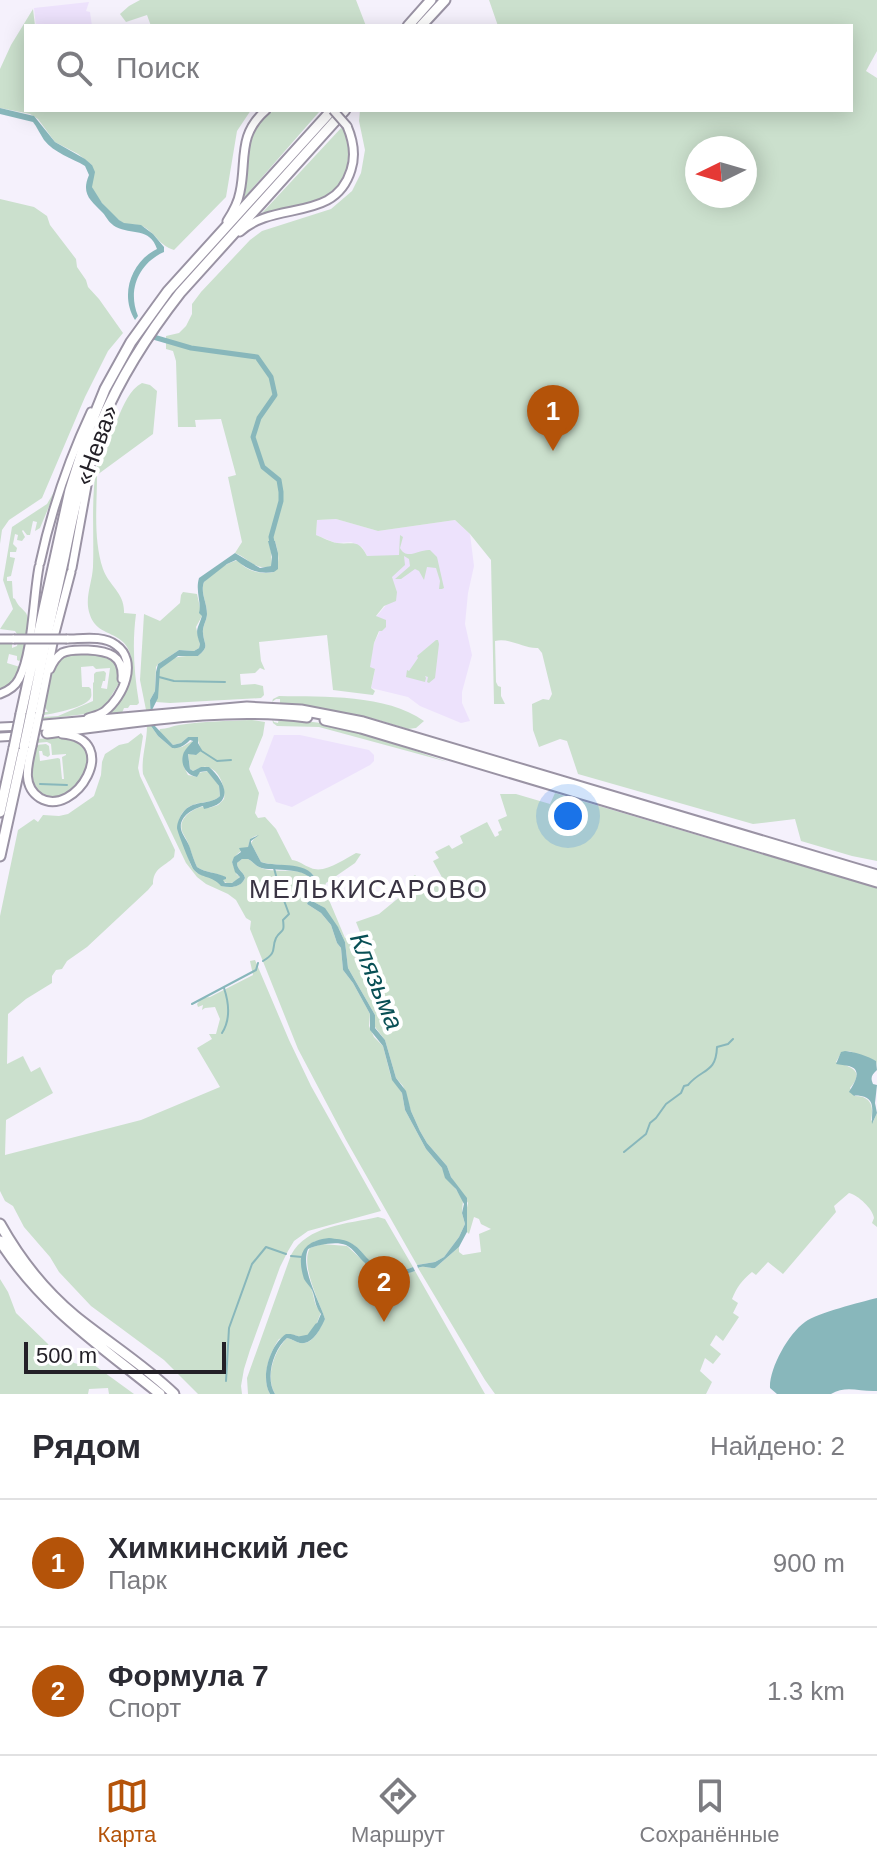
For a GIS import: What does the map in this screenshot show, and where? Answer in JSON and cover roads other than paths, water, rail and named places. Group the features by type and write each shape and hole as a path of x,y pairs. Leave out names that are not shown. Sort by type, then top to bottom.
{"highway":[{"path":"410,24 431,0"},
{"path":"423,24 445,0"},
{"name":"«Нева»","path":"30,714 70,490 105,389 178,279 330,112"},
{"name":"«Нева»","path":"153,319 343,112"},
{"name":"«Нева»","path":"0,856 72,520 88,460 134,346"},
{"path":"47,733 164,716 262,710 317,712 877,875"},
{"path":"33,726 124,721"},
{"path":"362,725 877,882"},
{"name":"«Нева»","path":"0,812 23,747"},
{"path":"0,1224 25,1262 52,1294 174,1394"},
{"path":"0,1241 45,1300 160,1394"}],"main road":[{"path":"216,237 234,210 240,194 248,133 264,112"},
{"path":"220,249 255,220 316,206 338,192 350,174 353,143 347,126 334,112"},
{"path":"0,694 14,686 22,671 45,543 83,428 105,389"},
{"path":"46,680 102,421"},
{"path":"0,639 102,639 120,648 127,659 128,672 112,703 102,713 66,723"},
{"path":"0,737 47,733 74,736 84,742 90,751 92,763 89,775 63,800 50,802 35,794 29,786 23,747 30,714 53,662 64,652 102,651 116,658 121,666 123,675 118,693"},
{"path":"0,727 33,726"}],"water":[{"path":"0,108 34,116 55,142 85,159 95,172 92,187 102,203 124,223 141,225 164,247 164,252 148,263 138,278 134,297 138,316 135,320 130,310 128,289 135,270 148,254 157,249 154,242 145,234 112,224 86,192 89,175 85,166 48,145 33,122 0,114"},
{"path":"268,541 275,541 278,553 278,569 274,572 253,570 236,560 204,582 207,614 203,631 205,647 198,656 178,656 160,669 158,698 152,710 154,725 173,745 188,737 198,737 202,750 196,755 188,754 190,769 209,767 223,786 224,798 220,803 195,809 182,820 182,831 197,867 226,877 223,880 225,883 232,883 240,877 232,862 241,852 239,848 248,847 250,839 259,835 251,843 261,862 301,867 314,875 317,890 314,902 325,908 345,942 348,968 375,1015 375,1028 385,1040 396,1078 406,1091 420,1131 467,1198 467,1232 459,1247 435,1268 418,1268 417,1265 444,1257 465,1224 462,1213 464,1204 426,1149 405,1110 402,1093 392,1080 383,1046 370,1030 370,1014 343,970 341,948 331,925 321,913 307,904 313,887 310,878 298,872 265,869 248,859 237,863 245,878 235,886 221,886 194,870 179,835 178,823 189,807 220,796 219,786 207,771 200,772 197,777 184,768 184,752 193,741 172,748 151,726 150,700 155,691 158,664 179,650 194,651 199,648 197,630 202,616 199,613 199,578 235,553 260,568 271,566"},
{"path":"841,1052 876,1061 877,1070 872,1080 877,1085 877,1113 872,1124 869,1100 849,1092 856,1071 849,1066 836,1064"},
{"path":"329,1238 352,1244 378,1267 396,1271 413,1267 415,1271 396,1274 376,1270 342,1244 308,1249 308,1274 325,1319 309,1341 300,1343 287,1338 282,1343 274,1357 271,1372 275,1394 270,1394 266,1370 275,1346 286,1334 301,1339 309,1335 321,1314 304,1279 301,1262 308,1246"},
{"path":"877,1298 877,1391 848,1389 831,1394 777,1394 770,1388 781,1352 805,1322"}],"waterway":[{"name":"Клязьма","path":"150,336 191,348 257,357 271,377 275,395 259,418 253,437 263,467 279,480 281,501 271,537 273,548"},
{"path":"159,677 174,681 225,682"},
{"path":"200,750 217,761 231,760"},
{"path":"40,784 67,785"},
{"path":"263,961 272,953 276,938 283,929 283,920 289,914 274,868"},
{"path":"192,1004 256,970 258,963"},
{"path":"222,1033 228,1011 224,988"},
{"path":"624,1152 646,1134 650,1123 666,1104 681,1093 684,1086 711,1066 717,1047 733,1039"},
{"path":"226,1381 229,1328 252,1264 266,1247 286,1254"},
{"path":"291,1256 302,1257"},
{"name":"Клязьма","path":"293,1337 309,1337 317,1326"}],"place":[{"name":"Химкинский лес","path":"553,451"},
{"name":"Формула 7","path":"384,1322"}],"district":[{"name":"МЕЛЬКИСАРОВО","path":"369,889"}]}
